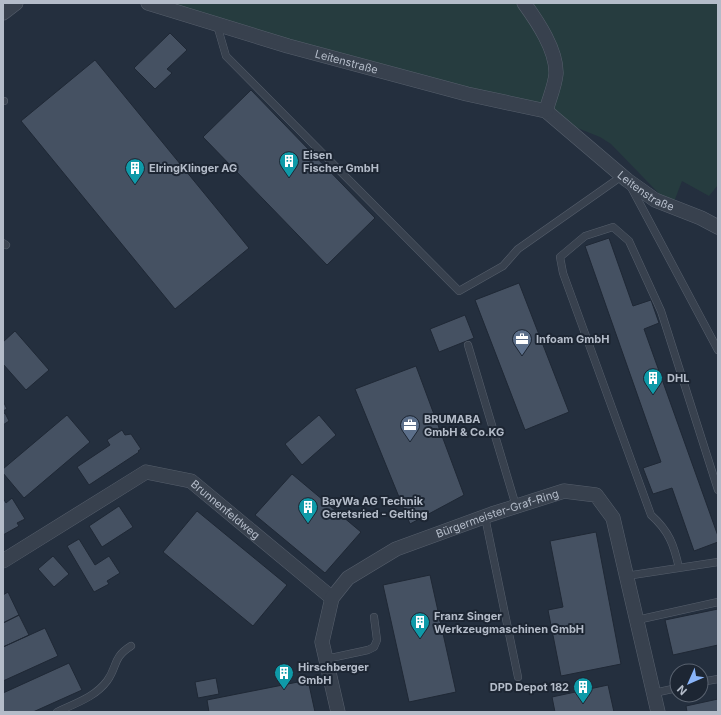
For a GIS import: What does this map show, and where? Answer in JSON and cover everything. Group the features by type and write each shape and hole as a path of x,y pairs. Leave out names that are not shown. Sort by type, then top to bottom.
{"street":[{"path":"3,13 16,3"},
{"name":"Leitenstraße","path":"148,3 288,46 467,94 546,111 625,178 655,200 701,218 718,227"},
{"path":"524,3 545,35 553,56 556,74 546,111"},
{"name":"Brunnenfeldweg","path":"3,560 146,472 191,481 332,598"},
{"name":"Bürgermeister-Graf-Ring","path":"338,712 322,642 332,598 348,578 396,550 484,517 564,491 596,495 613,518 658,712"}],"lane":[{"path":"217,24 226,56 460,291 503,266 518,249 625,178 718,350"},
{"path":"679,568 674,546 663,525 651,515 563,272 560,257 585,236 613,227 629,241 661,311 718,490"},
{"path":"468,345 516,506"},
{"path":"484,517 518,677"},
{"path":"626,576 718,562"},
{"path":"637,620 718,602"},
{"path":"326,659 368,650 374,647 377,640 374,617"},
{"path":"57,712 95,694 108,679 121,652 131,646"},
{"path":"654,693 669,690"}],"green space":[{"path":"148,3 718,3 718,185 709,196 682,181 672,207 611,144 600,137 575,127 546,111"}],"building":[{"path":"170,33 187,50 167,69 172,73 155,89 134,68"},
{"name":"ElringKlinger AG","path":"95,60 249,248 175,309 21,121"},
{"name":"Eisen Fischer GmbH","path":"251,90 375,218 327,265 203,137"},
{"name":"DHL","path":"609,238 633,306 651,300 659,323 644,329 718,536 718,542 694,551 672,488 653,494 643,468 661,462 585,246"},
{"name":"Infoam GmbH","path":"519,283 569,412 525,430 475,300"},
{"path":"465,315 474,338 439,352 430,329"},
{"path":"15,331 49,370 26,390 3,364 3,342"},
{"name":"BRUMABA GmbH & Co.KG","path":"416,366 464,495 410,524 355,389"},
{"path":"4,403 7,409 3,411 3,404"},
{"path":"5,413 9,421 3,425 3,414"},
{"path":"67,415 90,442 24,498 3,473 3,469"},
{"path":"319,415 336,435 302,465 285,444"},
{"path":"122,430 125,435 131,434 141,449 138,451 139,452 89,485 77,467 110,445 107,440"},
{"name":"BayWa AG Technik Geretsried - Gelting","path":"292,474 361,532 325,573 255,515"},
{"path":"3,498 6,503 12,498 25,519 17,523 19,526 3,535"},
{"path":"119,506 133,527 102,547 89,526"},
{"path":"197,511 287,585 253,626 163,552"},
{"path":"596,532 621,664 561,676 548,610 563,607 550,541"},
{"path":"79,539 95,565 109,556 120,573 107,581 109,584 94,592 67,546"},
{"path":"53,556 69,574 54,587 38,569"},
{"name":"Franz Singer Werkzeugmaschinen GmbH","path":"430,575 456,692 409,702 383,585"},
{"path":"8,592 19,615 3,623 3,595"},
{"path":"718,609 718,645 673,655 665,620"},
{"path":"19,615 29,635 3,647 3,623"},
{"path":"45,628 58,656 3,681 3,647"},
{"path":"69,663 82,690 33,712 3,712 3,693"},
{"path":"216,678 219,694 198,698 195,682"},
{"name":"Hirschberger GmbH","path":"308,680 315,712 209,712 207,700"},
{"name":"DPD Depot 182","path":"608,685 614,712 555,712 552,697"},
{"path":"718,699 718,712 687,712 686,706 700,703 709,703 709,701"}],"place":[{"name":"Eisen Fischer GmbH","path":"289,178"},
{"name":"ElringKlinger AG","path":"135,185"},
{"name":"Infoam GmbH","path":"522,356"},
{"name":"DHL","path":"653,395"},
{"name":"BRUMABA GmbH & Co.KG","path":"410,442"},
{"name":"BayWa AG Technik Geretsried - Gelting","path":"308,524"},
{"name":"Franz Singer Werkzeugmaschinen GmbH","path":"420,639"},
{"name":"Hirschberger GmbH","path":"284,690"},
{"name":"DPD Depot 182","path":"583,704"}]}
